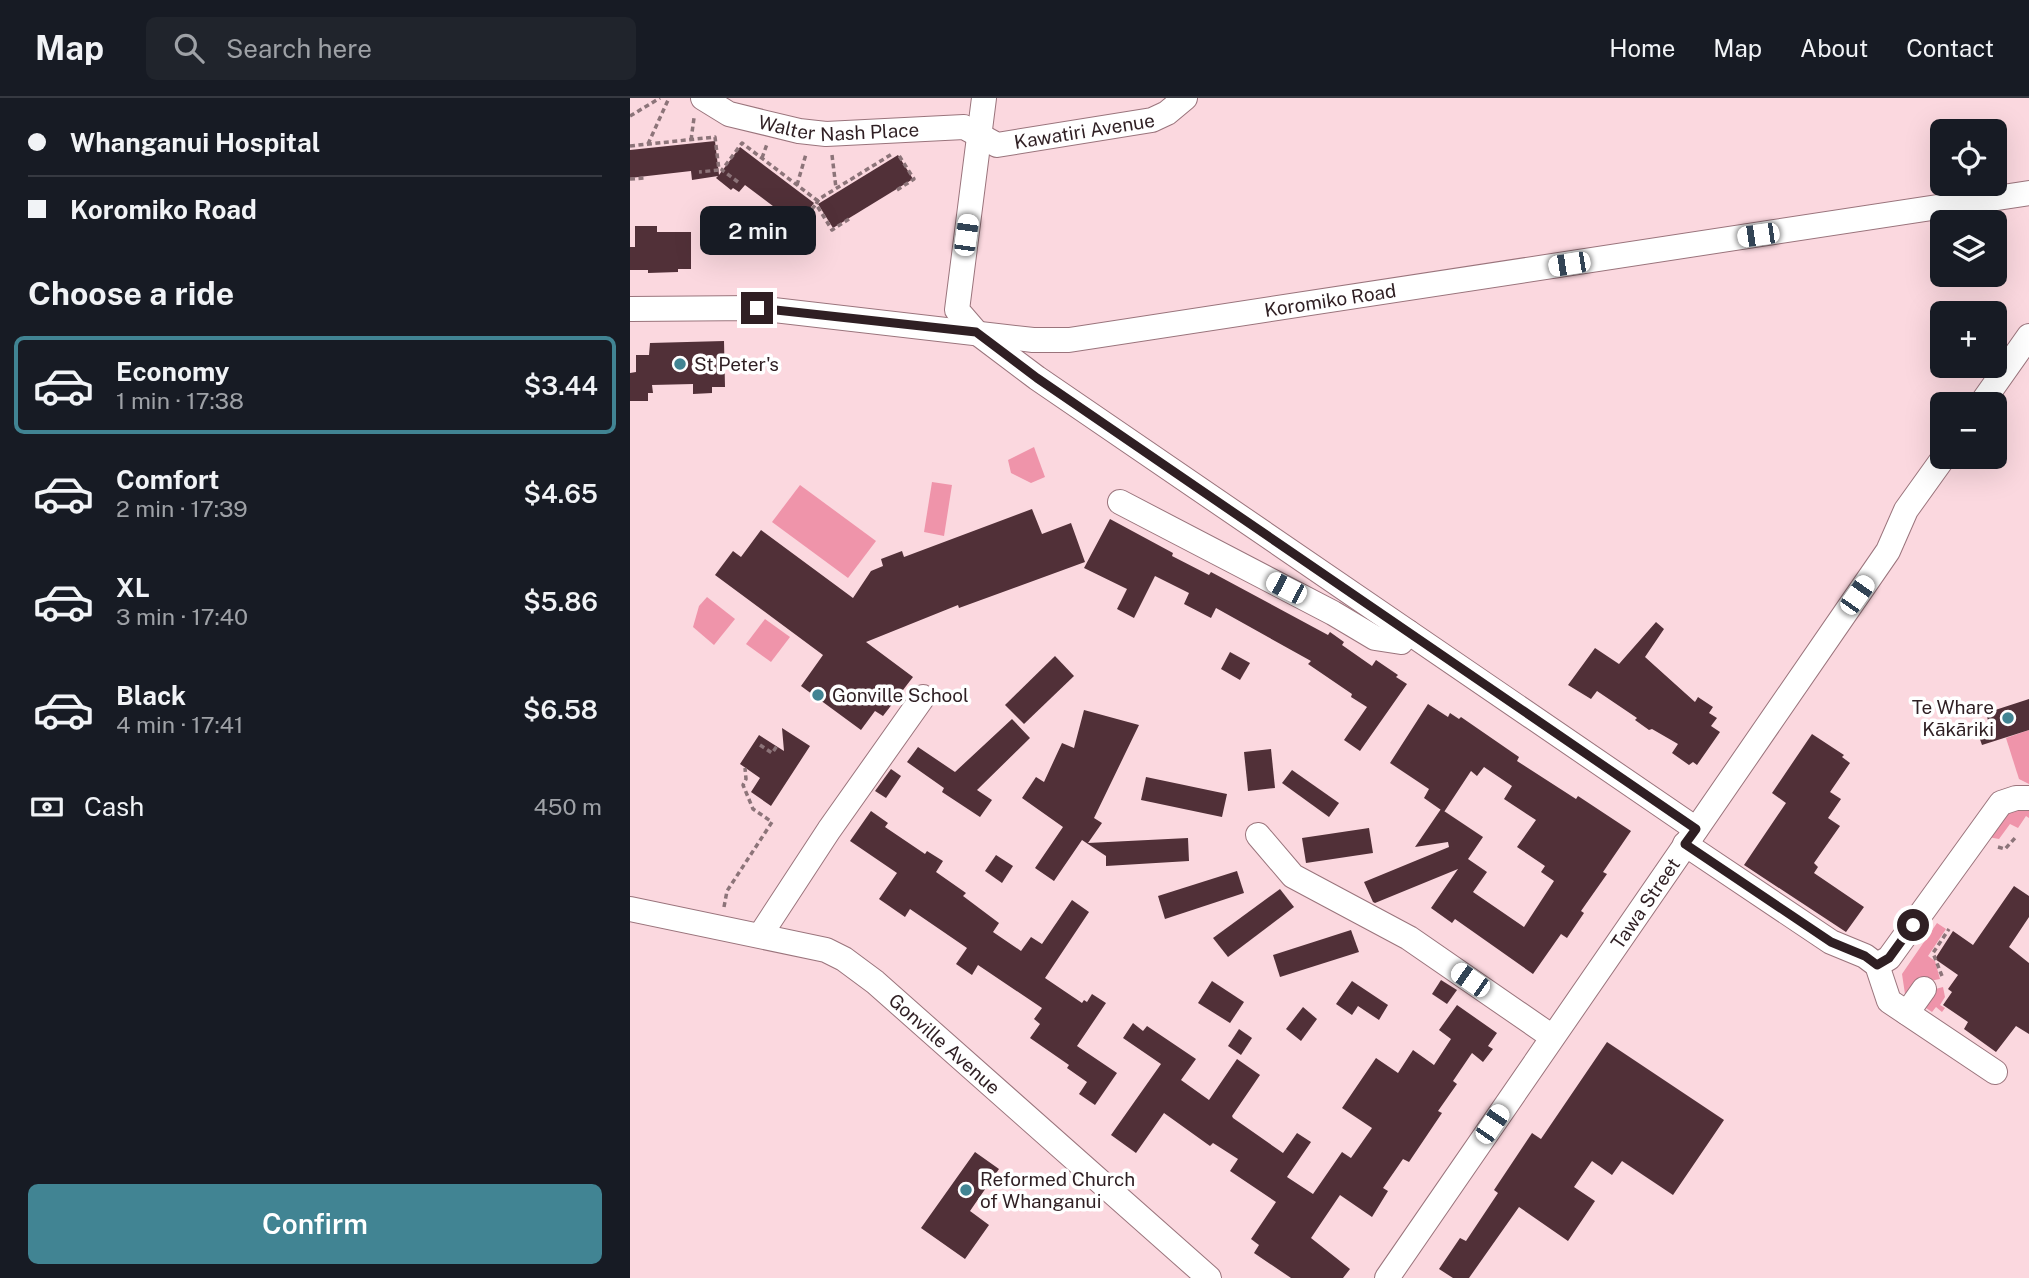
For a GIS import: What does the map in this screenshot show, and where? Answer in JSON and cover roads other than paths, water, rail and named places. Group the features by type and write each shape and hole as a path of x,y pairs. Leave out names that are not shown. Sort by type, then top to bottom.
{"street":[{"name":"Walter Nash Place","path":"703,98 729,114 799,131 821,133 964,127 979,135"},
{"path":"984,98 957,310 976,332 1037,378 1408,632 1690,836 1831,942 1865,956 1877,965 1889,1001 1995,1072"},
{"name":"Kawatiri Avenue","path":"979,135 997,145 1128,125 1152,120 1167,113 1185,98"},
{"name":"Koromiko Road","path":"630,309 757,308 1033,340 1069,340 2029,193"},
{"path":"1989,392 2029,336"},
{"name":"Tawa Street","path":"1387,1278 1551,1036 1888,551 1906,510 1935,469"},
{"path":"1121,502 1333,613 1375,638 1401,642 1408,632"},
{"path":"761,934 829,830 923,697"},
{"path":"1877,965 1889,958 2001,803 2017,798 2029,798"},
{"path":"1258,835 1293,876 1409,938 1551,1036"},
{"name":"Gonville Avenue","path":"630,909 761,934 827,950 844,959 875,982 1209,1278"},
{"path":"1907,1013 1934,986"}],"place":[{"name":"St Peter's","path":"680,364"},
{"name":"Gonville School","path":"818,695"},
{"name":"Te Whare Kākāriki","path":"2008,718"},
{"name":"Reformed Church of Whanganui","path":"966,1190"}]}
